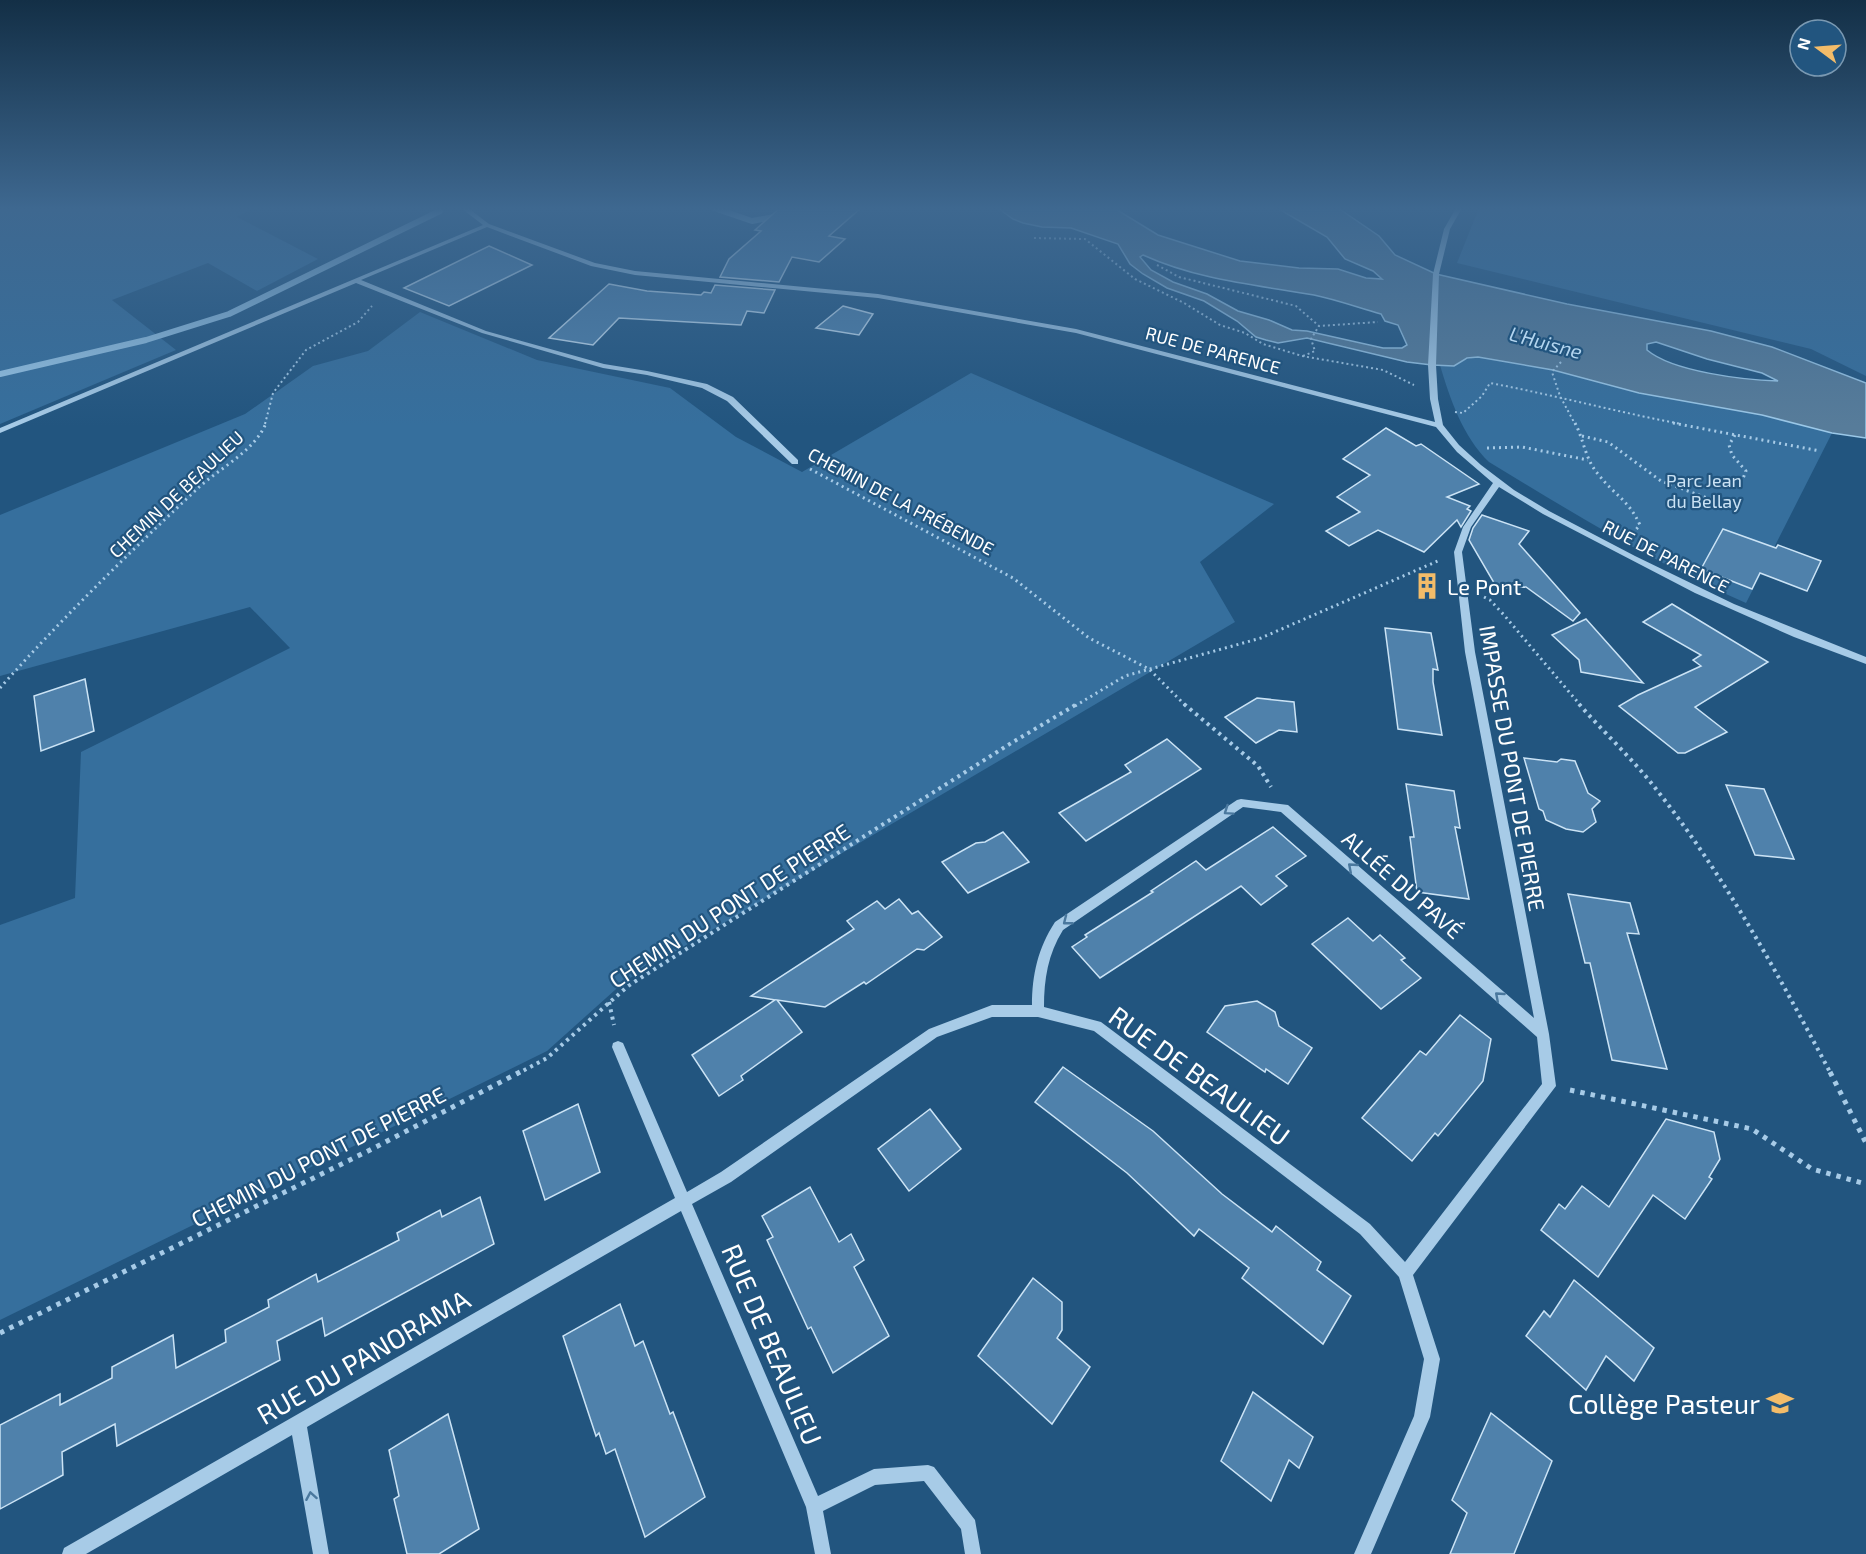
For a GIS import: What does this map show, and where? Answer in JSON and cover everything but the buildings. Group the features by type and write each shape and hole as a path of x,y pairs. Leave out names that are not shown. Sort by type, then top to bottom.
{"street":[{"path":"0,430 357,281"},
{"name":"CHEMIN DE LA PRÉBENDE","path":"357,281 495,335 603,366 648,373 704,386 730,399 795,462"},
{"name":"RUE DE PARENCE","path":"714,281 878,296 1065,330 1440,425 1463,453 1498,482 1529,502 1617,550 1750,616 1866,661"},
{"path":"1437,281 1432,364 1434,399 1440,425"},
{"name":"IMPASSE DU PONT DE PIERRE","path":"1498,482 1467,527 1458,552 1470,652 1543,1034"},
{"path":"1038,1011 1038,978 1050,939 1059,926 1240,803 1284,808"},
{"name":"ALLÉE DU PAVÉ","path":"1284,808 1543,1034"},
{"name":"RUE DE BEAULIEU","path":"682,1201 726,1177 933,1033 992,1011 1038,1011 1097,1026 1365,1229 1405,1273 1432,1359 1422,1417 1362,1554"},
{"path":"1405,1273 1549,1086 1543,1034"},
{"name":"RUE DE BEAULIEU","path":"618,1047 814,1507 823,1554"},
{"name":"RUE DU PANORAMA","path":"70,1554 682,1201"},
{"path":"298,1423 321,1554"},
{"path":"814,1507 874,1477 928,1473 969,1526 973,1554"}],"path":[{"path":"1138,281 1184,303 1220,325 1245,333 1263,344 1302,356 1383,370 1417,386"},
{"path":"1193,281 1296,306 1319,326 1378,322"},
{"name":"CHEMIN DE BEAULIEU","path":"1,688 37,646 199,487 248,447 265,426 273,393 306,350 358,322 384,292"},
{"path":"1302,356 1315,351 1311,339 1319,326"},
{"path":"1561,362 1552,372 1560,396 1582,436 1588,460 1598,475 1632,508 1640,525 1617,550"},
{"path":"1437,411 1463,413 1482,396 1490,383 1560,396 1618,412 1820,451"},
{"path":"1735,435 1729,445 1732,455 1746,471 1742,482"},
{"path":"1582,436 1608,442 1661,481 1726,505"},
{"path":"1463,453 1497,446 1522,447 1588,460"},
{"name":"CHEMIN DE LA PRÉBENDE","path":"795,462 1013,578 1089,638 1149,669 1172,694 1258,766 1284,808"},
{"name":"CHEMIN DU PONT DE PIERRE","path":"0,1333 370,1150 547,1058 628,986 1008,745 1125,676 1261,638 1458,552"},
{"path":"1491,600 1594,722 1663,797 1722,882 1787,989 1866,1143"},
{"path":"1549,1086 1752,1129 1812,1169 1866,1184"}],"green space":[{"path":"0,281 163,281 112,300 176,350 0,424"},
{"path":"239,281 277,281 257,291"},
{"path":"1529,281 1866,281 1866,376 1811,349"},
{"path":"420,312 537,360 670,388 736,437 802,472 971,373 1274,504 1200,562 1235,622 625,981 547,1051 0,1320 0,925 75,898 81,752 290,648 250,607 0,676 0,515 245,414 313,366 368,351"},
{"name":"Parc Jean du Bellay","path":"1478,357 1553,370 1623,389 1762,415 1832,433 1746,603 1647,555 1489,462 1465,429 1453,404 1440,365"}],"water":[{"name":"L'Huisne","path":"1154,281 1170,281 1207,294 1238,311 1292,330 1307,331 1383,348 1402,348 1407,345 1398,325 1385,321 1381,314 1314,295 1228,281 1464,281 1567,304 1711,331 1772,347 1866,383 1866,438 1832,433 1762,415 1639,393 1553,370 1478,357 1467,358 1454,366 1432,365 1407,362 1307,338 1278,343 1256,337 1237,321 1204,301 1167,288","holes":["1656,342 1707,359 1762,373 1778,381 1729,377 1691,369 1659,358 1647,350 1647,344"]}],"waterway":[{"path":"0,374 146,340 229,314 298,281"}],"place":[{"name":"Le Pont","path":"1427,586"},
{"name":"Collège Pasteur","path":"1780,1403"}]}
